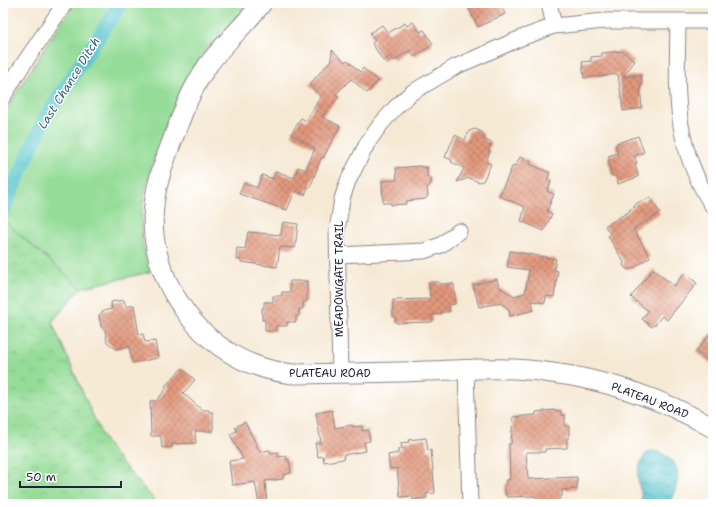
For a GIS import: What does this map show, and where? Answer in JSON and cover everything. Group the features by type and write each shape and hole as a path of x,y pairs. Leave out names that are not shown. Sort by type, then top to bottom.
{"street":[{"path":"3,97 20,68 65,3"},
{"name":"PLATEAU ROAD","path":"262,3 209,64 194,88 185,107 164,162 156,189 153,216 156,254 171,290 188,315 206,335 230,354 251,364 277,372 293,374 520,369 591,380 660,402 686,413 713,428"},
{"path":"549,3 554,26"},
{"name":"MEADOWGATE TRAIL","path":"340,373 337,232 342,199 348,181 368,142 395,108 411,93 455,67 521,38 554,26 605,21 713,21"},
{"path":"678,21 678,102 682,134 694,174 713,207"},
{"path":"338,255 424,251 441,246 459,231"},
{"path":"466,370 470,504"}],"green space":[{"path":"74,3 248,3 206,49 196,63 184,86 159,146 149,174 143,203 142,238 150,272 81,288 3,220 3,116"},
{"path":"3,220 81,288 52,322 102,436 113,453 158,504 3,504"}],"water":[{"path":"649,451 658,452 665,455 677,469 678,475 671,504 641,504 642,497 638,472 642,460"}],"building":[{"path":"466,3 500,3 505,14 478,27"},
{"path":"413,22 420,32 424,30 433,44 414,57 410,50 394,61 390,56 383,61 372,43 375,41 370,33 382,25 388,33 405,23 407,26"},
{"path":"332,50 345,62 347,60 360,72 363,68 378,81 367,93 351,79 336,94 339,97 322,117 340,126 323,158 321,158 310,188 308,187 305,195 295,191 287,210 239,194 244,183 257,188 262,175 273,179 276,171 294,178 298,167 306,170 315,148 291,134 301,118 306,121 321,96 309,85 331,60"},
{"path":"622,51 635,61 623,77 641,75 642,86 640,86 642,108 623,111 618,74 584,78 582,62 591,61 591,57 602,56 602,53"},
{"path":"475,129 482,132 485,140 492,143 488,150 490,151 486,162 491,164 483,181 479,182 469,178 457,182 464,168 451,162 452,160 445,157 455,135 465,140 469,131"},
{"path":"638,136 644,152 634,156 637,163 635,163 638,177 618,184 616,176 612,176 608,156 618,153 615,146 617,143"},
{"path":"520,157 531,162 530,164 550,173 547,180 551,182 547,191 554,194 547,211 552,214 544,231 521,221 525,207 499,196 513,165 515,166"},
{"path":"420,166 427,167 427,176 431,178 431,184 427,188 428,196 425,199 406,201 406,204 391,205 391,203 383,203 382,181 397,180 396,168"},
{"path":"650,197 660,213 633,229 650,257 632,269 626,269 623,265 624,262 608,236 611,235 605,226 630,211 629,210 635,207 634,205"},
{"path":"283,222 298,224 295,248 280,247 277,267 241,262 241,260 236,259 237,248 245,249 248,232 281,235"},
{"path":"510,251 556,259 554,270 558,271 554,297 546,296 545,303 532,301 534,310 510,316 509,309 500,303 479,307 473,285 497,279 499,287 514,296 525,293 529,270 507,267"},
{"path":"653,269 674,286 684,273 697,283 667,320 662,316 652,327 642,319 648,311 631,297"},
{"path":"290,281 307,281 307,302 303,302 303,309 299,309 299,316 296,316 296,322 287,322 287,326 276,326 276,331 265,331 265,320 262,320 262,308 264,308 264,302 273,302 273,296 282,296 282,292 290,292"},
{"path":"429,282 454,284 455,304 449,305 449,312 441,312 441,314 432,315 432,322 396,323 395,317 393,317 393,300 430,299"},
{"path":"124,300 126,307 134,305 139,335 143,334 145,342 155,341 158,358 132,363 129,346 116,349 107,342 105,330 101,327 99,315 103,311 112,309 111,302"},
{"path":"713,330 713,365 696,352"},
{"path":"182,368 195,380 183,393 202,410 209,410 209,412 213,412 213,431 195,431 196,443 172,444 172,447 162,448 161,436 151,436 150,401 156,401 167,388 165,386"},
{"path":"332,410 335,428 352,425 353,427 362,426 362,431 368,430 370,441 364,442 366,451 343,455 344,459 324,462 323,456 318,457 315,443 321,443 316,413"},
{"path":"554,410 561,411 561,415 565,415 565,426 569,426 567,448 545,449 545,452 526,452 528,479 577,477 577,489 562,490 562,496 555,504 536,504 536,496 507,497 507,495 505,495 505,484 507,484 507,480 510,479 509,444 511,444 513,417 536,415 536,412"},
{"path":"245,422 260,452 270,450 270,453 278,452 278,457 286,456 287,460 289,460 291,473 283,475 283,479 265,481 267,503 259,504 255,482 232,485 229,461 243,459 230,434 237,431 235,427"},
{"path":"426,438 428,451 431,450 435,493 426,494 427,498 413,500 412,496 400,497 397,468 390,469 388,455 398,453 398,449 402,449 401,443 409,442 408,440"}],"waterway":[{"name":"Last Chance Ditch","path":"3,210 46,116 121,3"}]}
